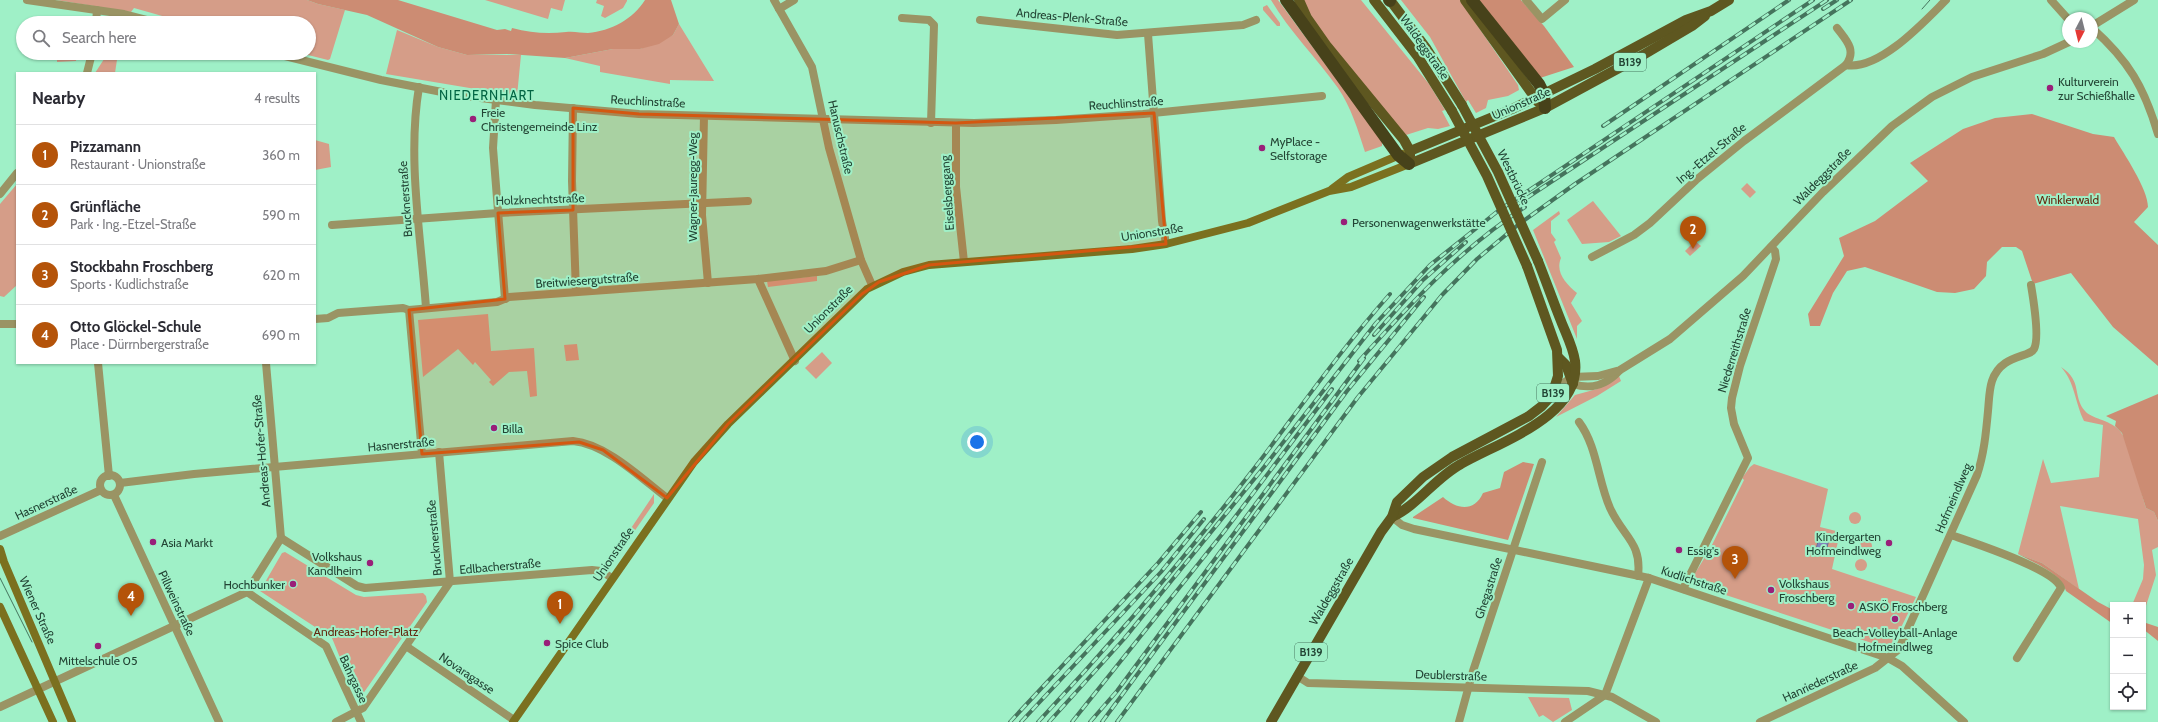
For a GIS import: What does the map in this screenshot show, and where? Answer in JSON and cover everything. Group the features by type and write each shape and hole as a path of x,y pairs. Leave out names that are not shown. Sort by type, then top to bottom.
{"highway":[{"path":"1286,0 1398,155 1409,164"},
{"path":"1472,0 1539,84 1539,97 1545,108"}],"main road":[{"path":"1299,0 1307,18 1326,45 1404,140 1410,151 1409,164"},
{"name":"Waldeggstraße","path":"1374,0 1418,57 1452,111"},
{"name":"Waldeggstraße","path":"1390,0 1426,48 1462,105"},
{"path":"1465,0 1539,97"},
{"name":"Unionstraße","path":"1329,191 1348,177 1539,97 1601,66 1686,20 1711,10 1729,0"},
{"name":"Unionstraße","path":"514,721 667,498 694,462 718,435 872,286 912,268 964,262 1132,249 1166,244 1248,223 1329,191 1351,187 1545,108 1609,74 1692,26 1711,10"},
{"name":"Westbrücke","path":"1462,105 1498,172 1538,262 1573,352 1572,380"},
{"name":"Westbrücke","path":"1452,111 1487,176 1528,266"},
{"name":"Waldeggstraße","path":"1272,722 1297,676 1381,532 1392,517 1397,502 1422,477 1452,456 1529,416 1542,406 1555,389 1558,376 1558,357 1549,325 1528,266"},
{"path":"1558,357 1566,365 1572,380"},
{"name":"Waldeggstraße","path":"1392,517 1404,512 1440,479 1457,466 1549,416 1565,400 1572,380"},
{"name":"Wiener Straße","path":"0,549 4,562 56,681 72,722"},
{"path":"0,607 53,722"}],"street":[{"path":"27,0 132,16"},
{"name":"Hanuschstraße","path":"774,0 812,67 818,86 822,119 862,260 872,286"},
{"path":"779,9 794,0"},
{"path":"1526,0 1542,19 1565,0"},
{"name":"Ing.-Etzel-Straße","path":"1592,257 1634,235 1650,223 1696,180 1749,137 1846,65 1854,66 1874,60 1888,52 1925,21 1946,0"},
{"path":"2051,0 2062,12"},
{"path":"2098,23 2134,0"},
{"path":"97,10 97,16"},
{"path":"902,18 929,20 934,25 930,123"},
{"name":"Andreas-Plenk-Straße","path":"980,20 1106,34 1148,34 1242,25 1256,20"},
{"path":"1837,28 1850,46 1850,58 1846,65"},
{"path":"2098,33 2113,48 2136,78 2147,100 2158,134"},
{"path":"1148,34 1162,221 1166,244"},
{"name":"Waldeggstraße","path":"1555,389 1572,380 1586,387 1600,385 1612,378 1620,370 1670,339 1722,296 1868,149 1892,126 1920,105 1958,83 2043,54 2062,45"},
{"path":"87,72 90,60"},
{"name":"Reuchlinstraße","path":"303,60 418,87 496,100 639,114 956,123 1056,120 1154,113 1322,96"},
{"name":"Brucknerstraße","path":"418,87 413,130 426,308"},
{"path":"496,100 492,141 505,299"},
{"path":"573,108 573,210 576,292"},
{"name":"Wagner-Jauregg-Weg","path":"704,116 702,203 708,283"},
{"name":"Eiselsberggang","path":"956,123 956,187 964,262"},
{"path":"0,194 16,174"},
{"name":"Holzknechtstraße","path":"332,225 498,213 748,201"},
{"name":"Niederreithstraße","path":"1683,589 1748,458 1734,424 1731,403 1740,366 1776,259 1775,250 1772,247"},
{"name":"Breitwiesergutstraße","path":"316,319 328,318 338,313 403,308 409,310 497,302 505,299 576,292 758,279 826,271 862,260"},
{"path":"758,279 795,361"},
{"name":"Hofmeindlweg","path":"1888,658 1899,649 1973,486 1980,465 1990,389 1994,376 1999,368 2008,360 2031,352 2034,347 2035,313 2031,285"},
{"path":"409,310 422,454"},
{"path":"0,324 16,324"},
{"path":"98,364 109,476"},
{"name":"Andreas-Hofer-Straße","path":"266,364 281,538"},
{"path":"1579,422 1587,437 1611,509 1618,522 1638,550 1638,576"},
{"name":"Hasnerstraße","path":"120,483 274,467 566,441 584,442 603,450 667,498"},
{"name":"Brucknerstraße","path":"336,722 363,708 450,582 439,452"},
{"name":"Ghegastraße","path":"1459,722 1542,462"},
{"path":"109,476 116,477 120,483 119,490 114,494 107,495 101,490 101,482 109,476"},
{"name":"Hasnerstraße","path":"1,533 101,490"},
{"name":"Pillweinstraße","path":"114,494 219,722"},
{"name":"Kudlichstraße","path":"1392,517 1408,528 1649,578 1888,658 1902,666 1964,722"},
{"path":"1951,535 2017,559 2051,577 2060,584 2061,588 2016,658"},
{"path":"0,707 247,592 281,538"},
{"name":"Edlbacherstraße","path":"281,538 357,586 365,588 592,570 601,571 612,578"},
{"path":"1565,722 1605,695 1649,578"},
{"name":"Bahrgasse","path":"247,592 326,646 361,722"},
{"name":"Novaragasse","path":"406,646 514,721"},
{"name":"Hanriederstraße","path":"1760,722 1875,668 1888,658"},
{"name":"Deublerstraße","path":"1297,676 1308,683 1588,691 1605,695 1656,722"}],"highlighted area":[{"path":"573,108 639,114 956,123 1154,113 1166,244 929,265 879,282 862,294 728,424 667,498 603,450 579,442 422,454 409,310 505,299 498,213 573,210"}],"green space":[{"path":"56,0 307,0 345,10 330,59 328,60 316,57 316,16 162,16 134,8 131,12"},
{"path":"307,0 398,0 497,30 505,29 511,31 512,28 539,33 588,33 605,30 621,23 634,13 645,0 671,0 679,24 673,35 659,44 640,49 613,49 565,58 507,54 467,55 438,47 367,15 318,4"},
{"path":"485,0 565,0 562,11 551,8 548,19"},
{"path":"597,0 627,1 623,8 605,18 601,16 604,6 596,3"},
{"path":"1271,0 1278,0 1382,141 1382,146 1365,152 1354,119 1343,95 1286,23"},
{"path":"1303,0 1361,0 1429,84 1445,110 1442,111 1450,126 1438,129 1428,128 1406,135 1336,53 1312,18"},
{"path":"1401,0 1460,0 1518,85 1519,90 1508,96 1488,100 1486,108 1476,113 1468,100 1466,102 1430,37"},
{"path":"1479,0 1521,0 1544,26 1574,67 1540,78"},
{"path":"1267,5 1280,23 1280,26 1277,26 1263,10 1263,7"},
{"path":"679,24 714,81 670,80 670,84 600,72 600,66 565,58 613,49 640,49 673,35"},
{"path":"397,30 438,47 467,55 521,55 517,96 386,74"},
{"path":"57,60 76,60 76,61 57,62"},
{"path":"103,60 117,60 115,72 96,72"},
{"name":"Winklerwald","path":"2032,114 2093,134 2114,137 2140,181 2148,207 2134,222 2158,245 2158,366 2113,327 2071,273 2033,284 2022,251 2016,247 2002,247 1987,262 1986,276 1974,289 1955,293 1937,292 1865,267 1847,271 1833,293 1820,326 1810,326 1808,314 1844,256 1839,238 1875,221 1928,181 1910,163 1963,129 1995,118"},
{"path":"316,140 329,144 331,167 316,170"},
{"path":"1747,183 1756,192 1750,198 1741,189"},
{"path":"16,185 16,286 4,297 0,296 0,204"},
{"path":"1593,201 1621,236 1609,242 1582,244 1567,220"},
{"path":"1559,211 1560,214 1551,221 1551,233 1556,240 1554,242 1561,258 1559,268 1561,273 1569,286 1577,293 1571,303 1582,321 1577,326 1577,339 1533,230"},
{"path":"1695,241 1701,246 1690,256 1685,251"},
{"path":"817,276 817,281 768,287 767,281"},
{"path":"488,314 491,351 534,348 537,396 530,397 527,371 509,372 493,386 489,382 491,380 475,362 473,365 458,349 423,377 418,320"},
{"path":"577,344 579,360 566,361 564,345"},
{"path":"822,352 832,363 816,379 805,368"},
{"path":"2061,367 2068,372 2075,383 2079,400 2085,411 2092,416 2115,426 2123,435 2131,454 2146,508 2154,512 2158,521 2158,547 2152,550 2156,575 2146,606 2146,602 2133,602 2143,579 2144,565 2138,519 2060,506 2079,589 2042,563 2018,554 2043,459 2051,483 2099,477 2103,425 2084,421 2066,373"},
{"path":"1619,376 1621,381 1597,396 1556,417 1575,395 1597,389"},
{"path":"2158,394 2158,521 2154,512 2146,508 2122,433 2115,426 2116,421 2106,416"},
{"path":"1523,462 1534,464 1508,540 1413,518 1443,497 1459,506 1464,507 1475,504 1483,493 1500,488 1504,472"},
{"path":"1754,464 1828,489 1820,527 1840,532 1832,569 1916,597 1891,648 1887,648 1689,583 1710,549 1744,480 1742,478"},
{"path":"654,494 654,503 613,562 607,564"},
{"path":"1853,512 1857,512 1861,518 1857,524 1853,524 1849,520 1849,516"},
{"path":"1864,540 1868,540 1872,546 1868,552 1864,552 1860,548 1860,544"},
{"name":"Andreas-Hofer-Platz","path":"285,552 356,595 364,597 423,593 426,596 427,602 360,698 355,695 332,638 260,591 282,553"},
{"path":"2018,554 2042,563 2098,602 2110,608 2110,622 2066,591 2059,579 2039,565"},
{"path":"1861,559 1865,561 1867,565 1865,569 1861,571 1857,569 1855,565 1857,561"},
{"path":"2146,623 2158,627 2158,641 2146,631"},
{"path":"1528,697 1569,698 1572,710 1553,722 1543,715 1539,717"}],"water":[{"path":"1820,534 1830,536 1826,551 1816,549"}],"tram line":[{"path":"1922,9 1930,0"},
{"path":"0,578 32,642"}],"railway":[{"path":"1603,126 1789,0"},
{"path":"1049,722 1124,639 1264,467 1376,323 1430,265 1498,211 1813,0"},
{"path":"1513,207 1827,0"},
{"path":"1823,9 1837,0"},
{"path":"1117,722 1358,397 1442,295 1477,259 1519,224 1575,184 1851,0"},
{"path":"1359,361 1417,298 1457,259 1525,207"},
{"path":"1374,335 1423,280 1466,242"},
{"path":"1038,722 1123,628 1204,532 1338,357 1390,294"},
{"path":"1102,722 1347,391 1424,297"},
{"path":"1090,722 1117,691 1364,358"},
{"path":"1072,722 1223,533 1332,389"},
{"path":"1010,722 1158,563 1201,512"},
{"path":"1021,722 1161,572 1204,519"}],"place":[{"name":"Kulturverein zur Schießhalle","path":"2050,88"},
{"name":"Freie Christengemeinde Linz","path":"473,119"},
{"name":"MyPlace - Selfstorage","path":"1262,148"},
{"name":"Personenwagenwerkstätte","path":"1344,222"},
{"name":"Grünfläche","path":"1693,249"},
{"name":"Billa","path":"494,428"},
{"name":"Asia Markt","path":"153,542"},
{"name":"Kindergarten Hofmeindlweg","path":"1889,543"},
{"name":"Essig's","path":"1679,550"},
{"name":"Volkshaus Kandlheim","path":"370,563"},
{"name":"Stockbahn Froschberg","path":"1735,579"},
{"name":"Hochbunker","path":"293,584"},
{"name":"Volkshaus Froschberg","path":"1771,590"},
{"name":"ASKÖ Froschberg","path":"1851,606"},
{"name":"Otto Glöckel-Schule","path":"131,616"},
{"name":"Beach-Volleyball-Anlage Hofmeindlweg","path":"1895,619"},
{"name":"Pizzamann","path":"560,624"},
{"name":"Spice Club","path":"547,643"},
{"name":"Mittelschule 05","path":"98,646"}],"district":[{"name":"NIEDERNHART","path":"487,95"}]}
